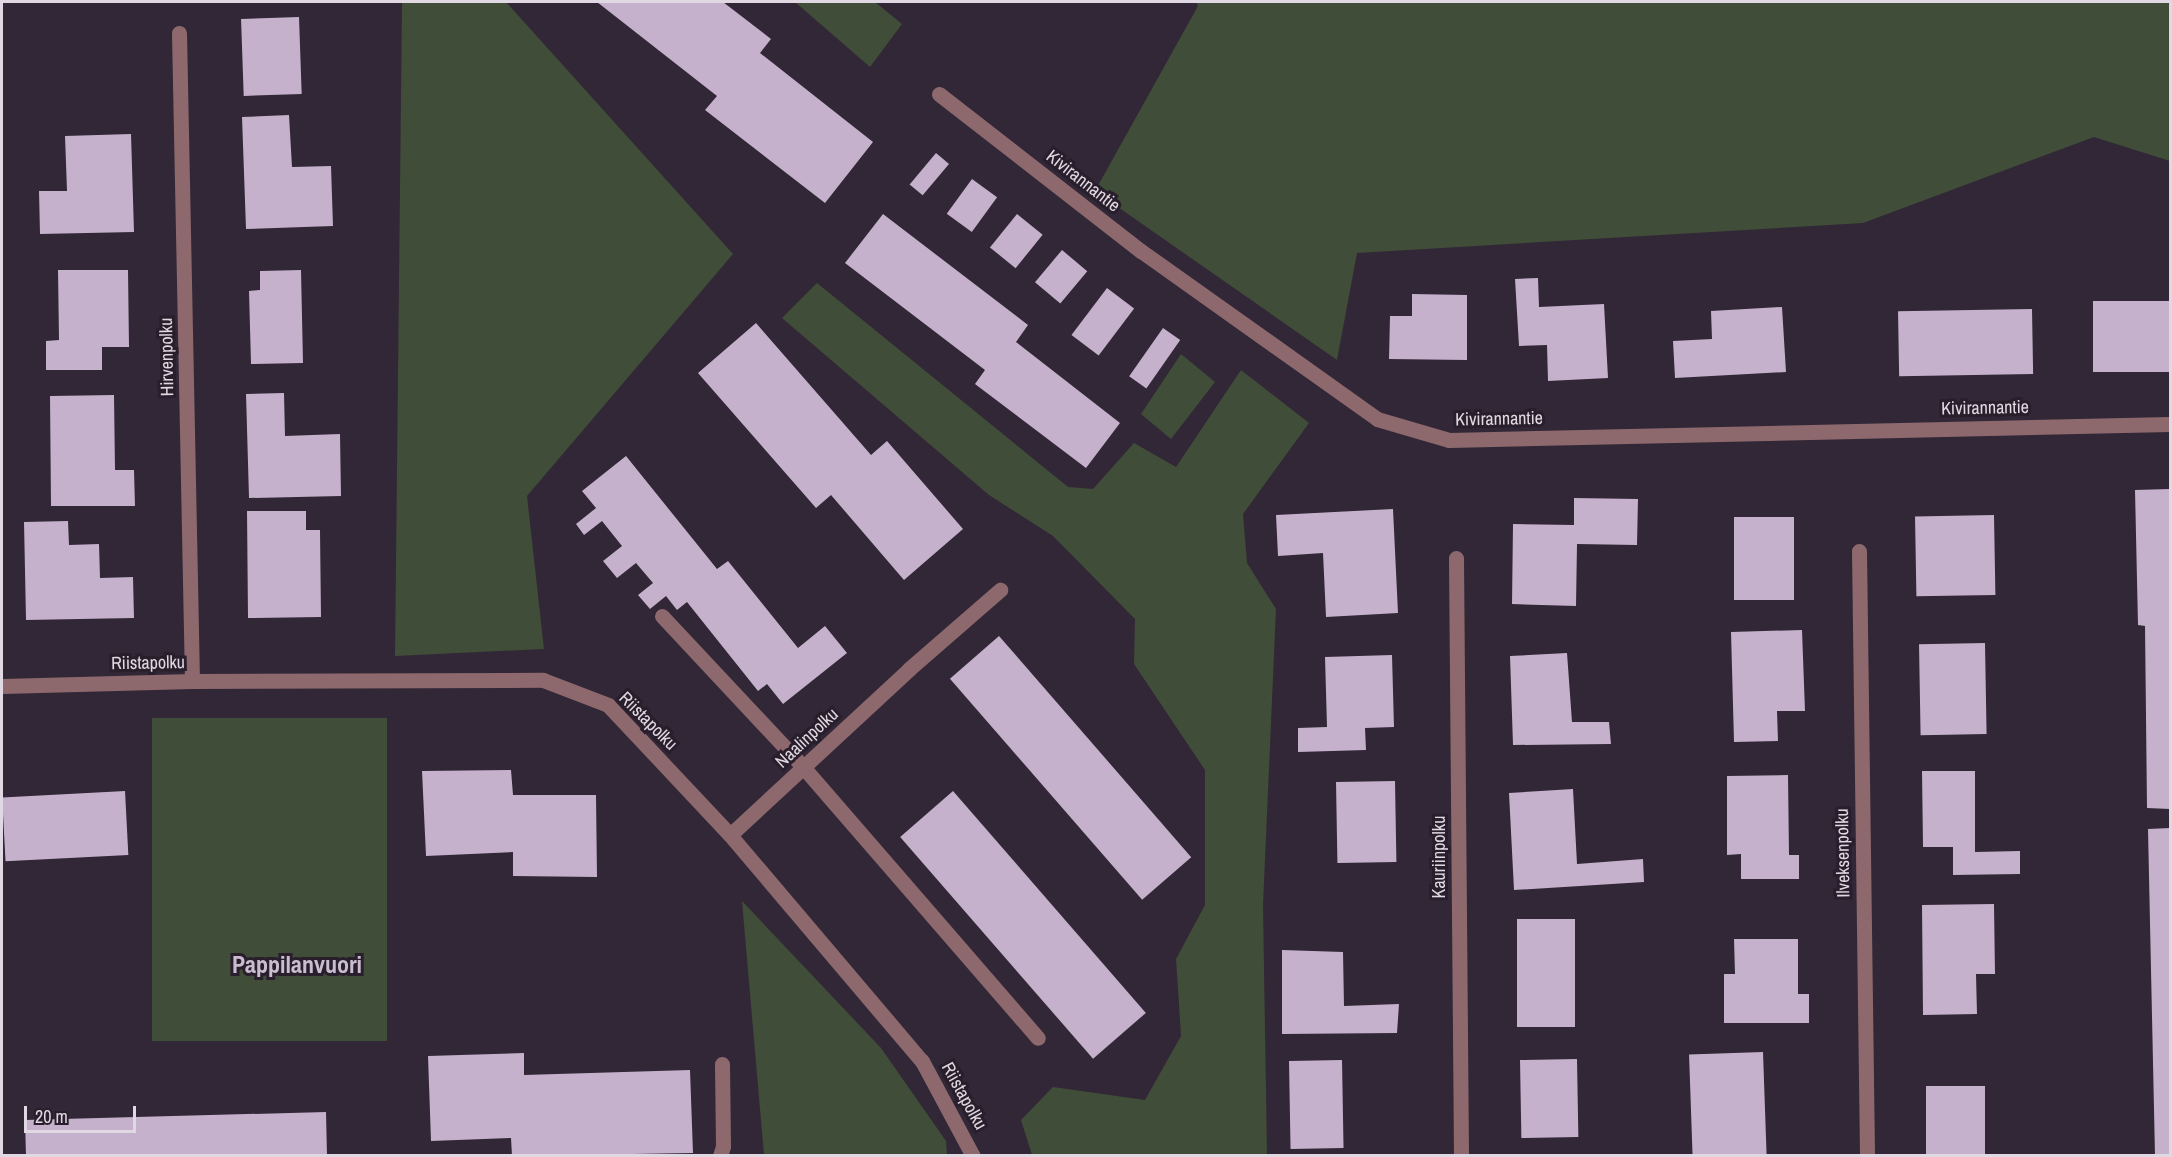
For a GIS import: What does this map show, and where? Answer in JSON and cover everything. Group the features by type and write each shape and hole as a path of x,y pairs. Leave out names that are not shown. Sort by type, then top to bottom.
{"street":[{"name":"Hirvenpolku","path":"179,33 192,681"},
{"name":"Kivirannantie","path":"939,94 1142,250 1377,419 1449,440 2170,424"},
{"name":"Ilveksenpolku","path":"1859,551 1867,1155"},
{"name":"Kauriinpolku","path":"1456,558 1461,1155"},
{"name":"Naalinpolku","path":"730,835 909,669 1000,590"},
{"path":"662,616 804,768 1038,1038"},
{"name":"Riistapolku","path":"2,686 192,681 543,680 608,705 730,835 922,1061 973,1155"},
{"path":"720,1155 723,1146 722,1064"}],"green space":[{"path":"402,2 506,2 733,254 527,496 544,649 395,656"},
{"path":"795,2 875,2 902,24 870,67"},
{"path":"1196,2 2170,2 2170,161 2094,137 1863,223 1357,253 1337,360 1095,191 1198,6"},
{"path":"817,283 1068,487 1093,489 1134,443 1176,467 1241,370 1309,423 1243,514 1247,563 1276,609 1263,905 1267,1155 1032,1155 1021,1120 1053,1087 1145,1100 1181,1036 1176,959 1205,905 1205,770 1134,664 1135,619 1053,536 989,495 782,318"},
{"path":"1181,354 1215,382 1171,439 1141,414"},
{"path":"152,718 387,718 387,1041 152,1041"},
{"path":"742,901 881,1048 946,1141 947,1155 764,1155"}],"building":[{"path":"597,2 723,2 771,39 760,53 873,142 825,203 705,110 717,96"},
{"path":"299,17 302,94 244,96 241,19"},
{"path":"289,115 292,167 331,166 333,226 246,229 242,117"},
{"path":"131,134 134,232 40,234 39,191 67,191 65,136"},
{"path":"936,153 949,164 923,195 910,184"},
{"path":"972,179 997,197 972,232 947,214"},
{"path":"883,214 1028,325 1016,342 1120,423 1086,468 975,384 985,370 845,263"},
{"path":"1017,214 1043,235 1016,268 990,247"},
{"path":"1062,250 1087,271 1060,303 1035,282"},
{"path":"58,270 128,270 129,347 102,347 102,370 46,370 46,341 59,340"},
{"path":"301,270 303,363 251,364 249,291 260,290 260,271"},
{"path":"1538,278 1539,307 1604,304 1608,378 1548,381 1547,345 1519,346 1515,279"},
{"path":"1107,288 1134,308 1099,356 1071,335"},
{"path":"1412,294 1467,295 1467,360 1389,359 1390,316 1412,316"},
{"path":"2093,301 2170,301 2170,372 2093,372"},
{"path":"1782,307 1786,372 1675,378 1673,341 1712,339 1711,311"},
{"path":"2032,309 2033,374 1899,376 1898,311"},
{"path":"756,323 871,455 887,441 963,529 904,580 831,495 816,508 698,373"},
{"path":"1163,328 1180,340 1146,388 1129,376"},
{"path":"284,393 285,436 340,434 341,496 249,498 246,394"},
{"path":"114,395 115,470 134,470 135,506 51,506 50,396"},
{"path":"626,456 717,569 728,561 798,648 825,626 847,653 783,704 767,684 758,691 687,602 677,610 666,596 650,609 638,595 653,583 636,563 617,578 603,561 622,546 602,521 584,535 576,524 596,508 582,491"},
{"path":"2170,489 2170,809 2147,808 2145,626 2138,625 2135,490"},
{"path":"1574,498 1638,499 1637,545 1577,544 1576,606 1512,604 1513,524 1574,525"},
{"path":"1393,509 1398,613 1326,617 1323,553 1278,556 1276,515"},
{"path":"247,511 306,511 306,530 320,530 321,617 248,618"},
{"path":"1994,515 1995,595 1916,596 1915,516"},
{"path":"1734,517 1794,517 1794,600 1734,600"},
{"path":"68,521 69,545 99,544 100,578 133,577 134,618 26,620 24,522"},
{"path":"1802,630 1805,711 1777,711 1778,741 1734,742 1731,632"},
{"path":"999,636 1191,857 1142,900 950,679"},
{"path":"1985,643 1987,734 1921,735 1919,644"},
{"path":"1567,653 1572,722 1609,722 1611,744 1513,745 1510,656"},
{"path":"1392,655 1394,727 1365,728 1366,750 1298,752 1298,728 1327,727 1325,657"},
{"path":"511,770 513,795 596,795 597,877 513,876 513,852 426,856 422,771"},
{"path":"1922,771 1975,771 1975,852 2020,851 2020,874 1953,875 1953,847 1923,847"},
{"path":"1788,775 1789,855 1799,855 1799,879 1741,879 1741,854 1727,855 1727,776"},
{"path":"1395,781 1396,862 1337,863 1336,782"},
{"path":"1573,789 1577,864 1643,859 1644,882 1514,890 1509,793"},
{"path":"125,791 128,855 6,861 2,797"},
{"path":"953,791 1146,1013 1093,1059 900,837"},
{"path":"2170,828 2170,1156 2155,1156 2148,829"},
{"path":"1994,904 1995,974 1976,974 1977,1014 1923,1015 1922,905"},
{"path":"1517,919 1575,919 1575,1027 1517,1027"},
{"path":"1734,939 1798,939 1798,994 1809,994 1809,1023 1724,1023 1724,974 1735,974"},
{"path":"1282,950 1343,952 1344,1006 1399,1004 1397,1033 1282,1034"},
{"path":"1763,1052 1767,1156 1693,1156 1689,1055"},
{"path":"524,1053 524,1075 690,1070 693,1153 512,1156 511,1138 431,1141 428,1056"},
{"path":"1577,1059 1578,1137 1521,1138 1520,1060"},
{"path":"1342,1060 1344,1148 1291,1149 1289,1061"},
{"path":"1926,1086 1985,1086 1985,1155 1926,1155"},
{"path":"326,1112 327,1156 26,1156 25,1120"}],"district":[{"name":"Pappilanvuori","path":"297,965"}]}
